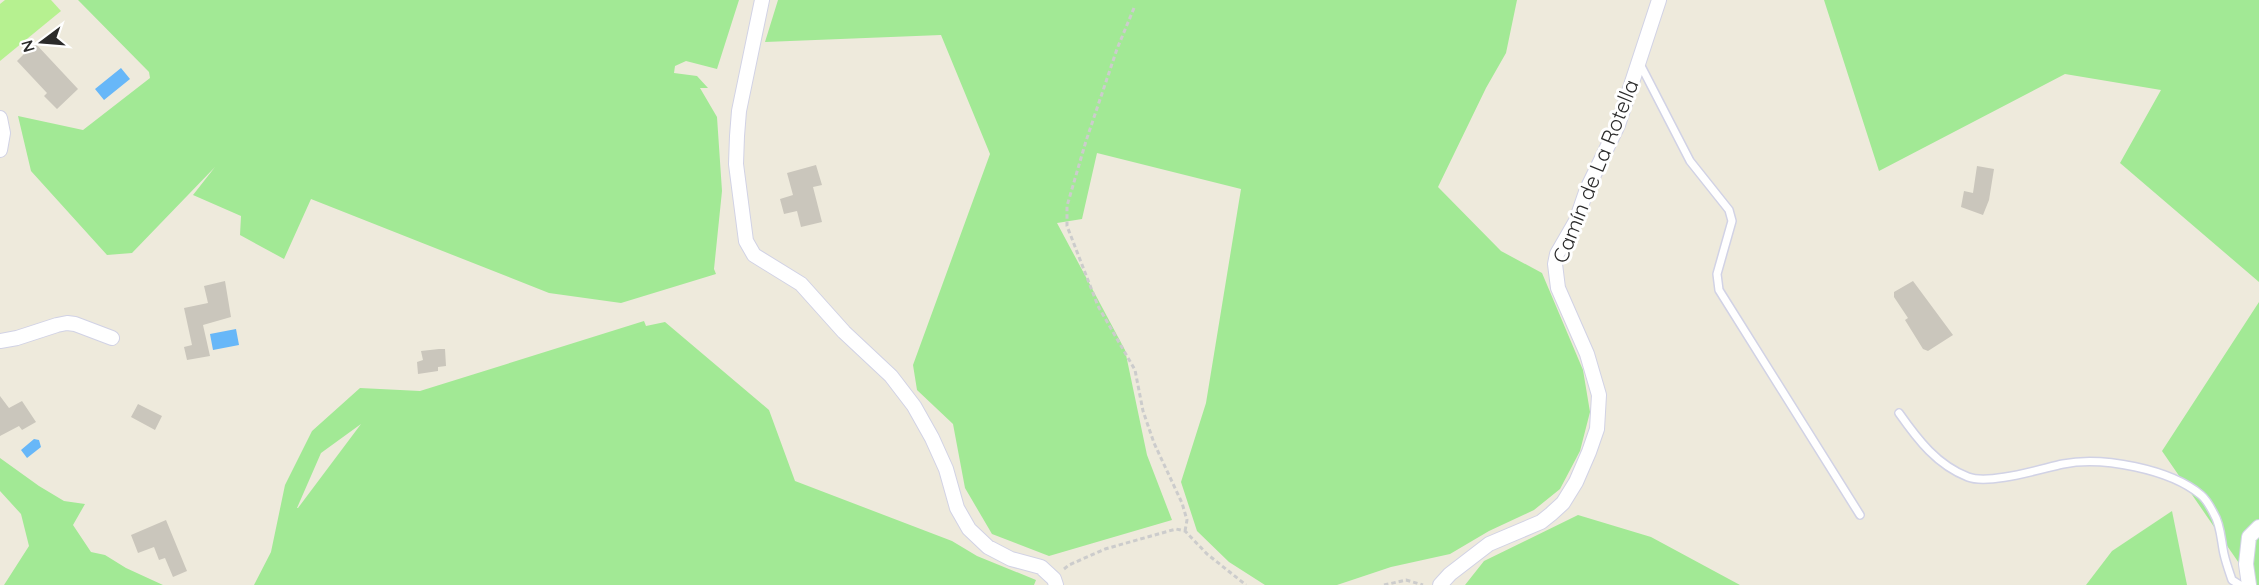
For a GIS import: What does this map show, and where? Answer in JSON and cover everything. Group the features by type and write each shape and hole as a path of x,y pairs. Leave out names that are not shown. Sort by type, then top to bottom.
{"street":[{"path":"762,0 739,111 737,136 736,164 746,241 754,255 801,284 844,332 891,376 914,406 932,438 946,469 957,508 969,529 988,547 1011,559 1041,567 1055,582"},
{"name":"Camín de La Rotella","path":"1440,585 1450,574 1489,544 1541,522 1563,503 1576,482 1598,429 1599,395 1587,354 1557,288 1555,264 1557,254 1576,221 1587,189 1618,124 1659,0"},
{"path":"0,118 3,133 0,150"},
{"path":"0,341 67,323 112,338"},
{"path":"2249,585 2246,564 2249,537 2259,527"}],"lane":[{"path":"1638,62 1690,161 1729,210 1732,221 1717,274 1719,290 1860,515"},
{"path":"1899,413 1922,445 1944,465 1971,478 2009,477 2065,464 2090,461 2117,462 2180,480 2203,496 2217,517 2232,580 2240,585"}],"path":[{"path":"1134,8 1117,49 1086,141 1067,206 1067,226 1098,306 1135,370 1143,411 1154,443 1187,520 1185,531"},
{"path":"1055,582 1069,565 1105,549 1176,529 1185,531 1207,554 1246,585"},
{"path":"1384,585 1406,580 1422,585"}],"green space":[{"path":"5,0 51,0 61,11 0,61 0,4"},
{"path":"78,0 739,0 717,69 686,61 675,66 674,73 697,76 708,88 700,88 717,117 722,191 714,269 716,274 621,303 549,293 311,199 284,259 240,235 241,216 193,195 215,167 132,253 107,255 31,171 18,116 83,130 150,78 149,72"},
{"path":"778,0 1517,0 1506,53 1486,88 1438,187 1501,251 1542,273 1583,370 1590,412 1580,451 1560,489 1534,510 1489,531 1450,554 1391,567 1337,585 1265,585 1229,562 1197,531 1181,482 1206,403 1241,189 1097,153 1082,219 1057,223 1125,350 1147,455 1172,520 1049,556 992,534 965,488 953,424 917,390 913,365 990,154 941,35 765,42"},
{"path":"1824,0 2259,0 2259,282 2120,163 2161,90 2065,74 1879,171"},
{"path":"2259,302 2259,585 2254,585 2162,451"},
{"path":"644,321 646,326 665,322 769,410 795,481 952,541 977,556 1036,580 1034,585 254,585 271,552 285,485 312,431 360,388 420,391","holes":["361,424 298,508 321,453"]},
{"path":"0,458 64,501 85,504 73,525 91,552 105,555 126,568 163,585 4,585 29,546 21,514 0,491"},
{"path":"2172,511 2187,585 2086,585 2112,551"},
{"path":"1578,515 1651,537 1740,585 1465,585 1484,561"}],"water":[{"path":"121,68 130,79 104,100 95,89"},
{"path":"236,329 239,345 213,350 210,334"},
{"path":"34,439 39,440 41,447 27,458 21,450"}],"building":[{"path":"35,43 78,89 57,109 44,96 47,93 17,61"},
{"path":"816,165 822,185 813,187 822,222 801,227 797,211 784,214 780,199 793,195 787,173"},
{"path":"1977,166 1994,169 1989,200 1983,215 1961,207 1964,191 1973,193"},
{"path":"225,281 231,317 203,325 210,356 187,360 184,347 192,345 184,308 208,303 204,286"},
{"path":"1913,281 1953,335 1928,351 1923,349 1905,320 1908,318 1894,297 1894,292"},
{"path":"445,349 446,366 438,367 438,371 418,374 417,362 423,360 421,351"},
{"path":"0,396 9,408 22,401 36,422 22,430 19,426 0,436"},
{"path":"138,404 162,416 155,430 131,417"},
{"path":"166,520 187,571 173,577 165,558 159,560 154,547 138,553 131,535"}]}
